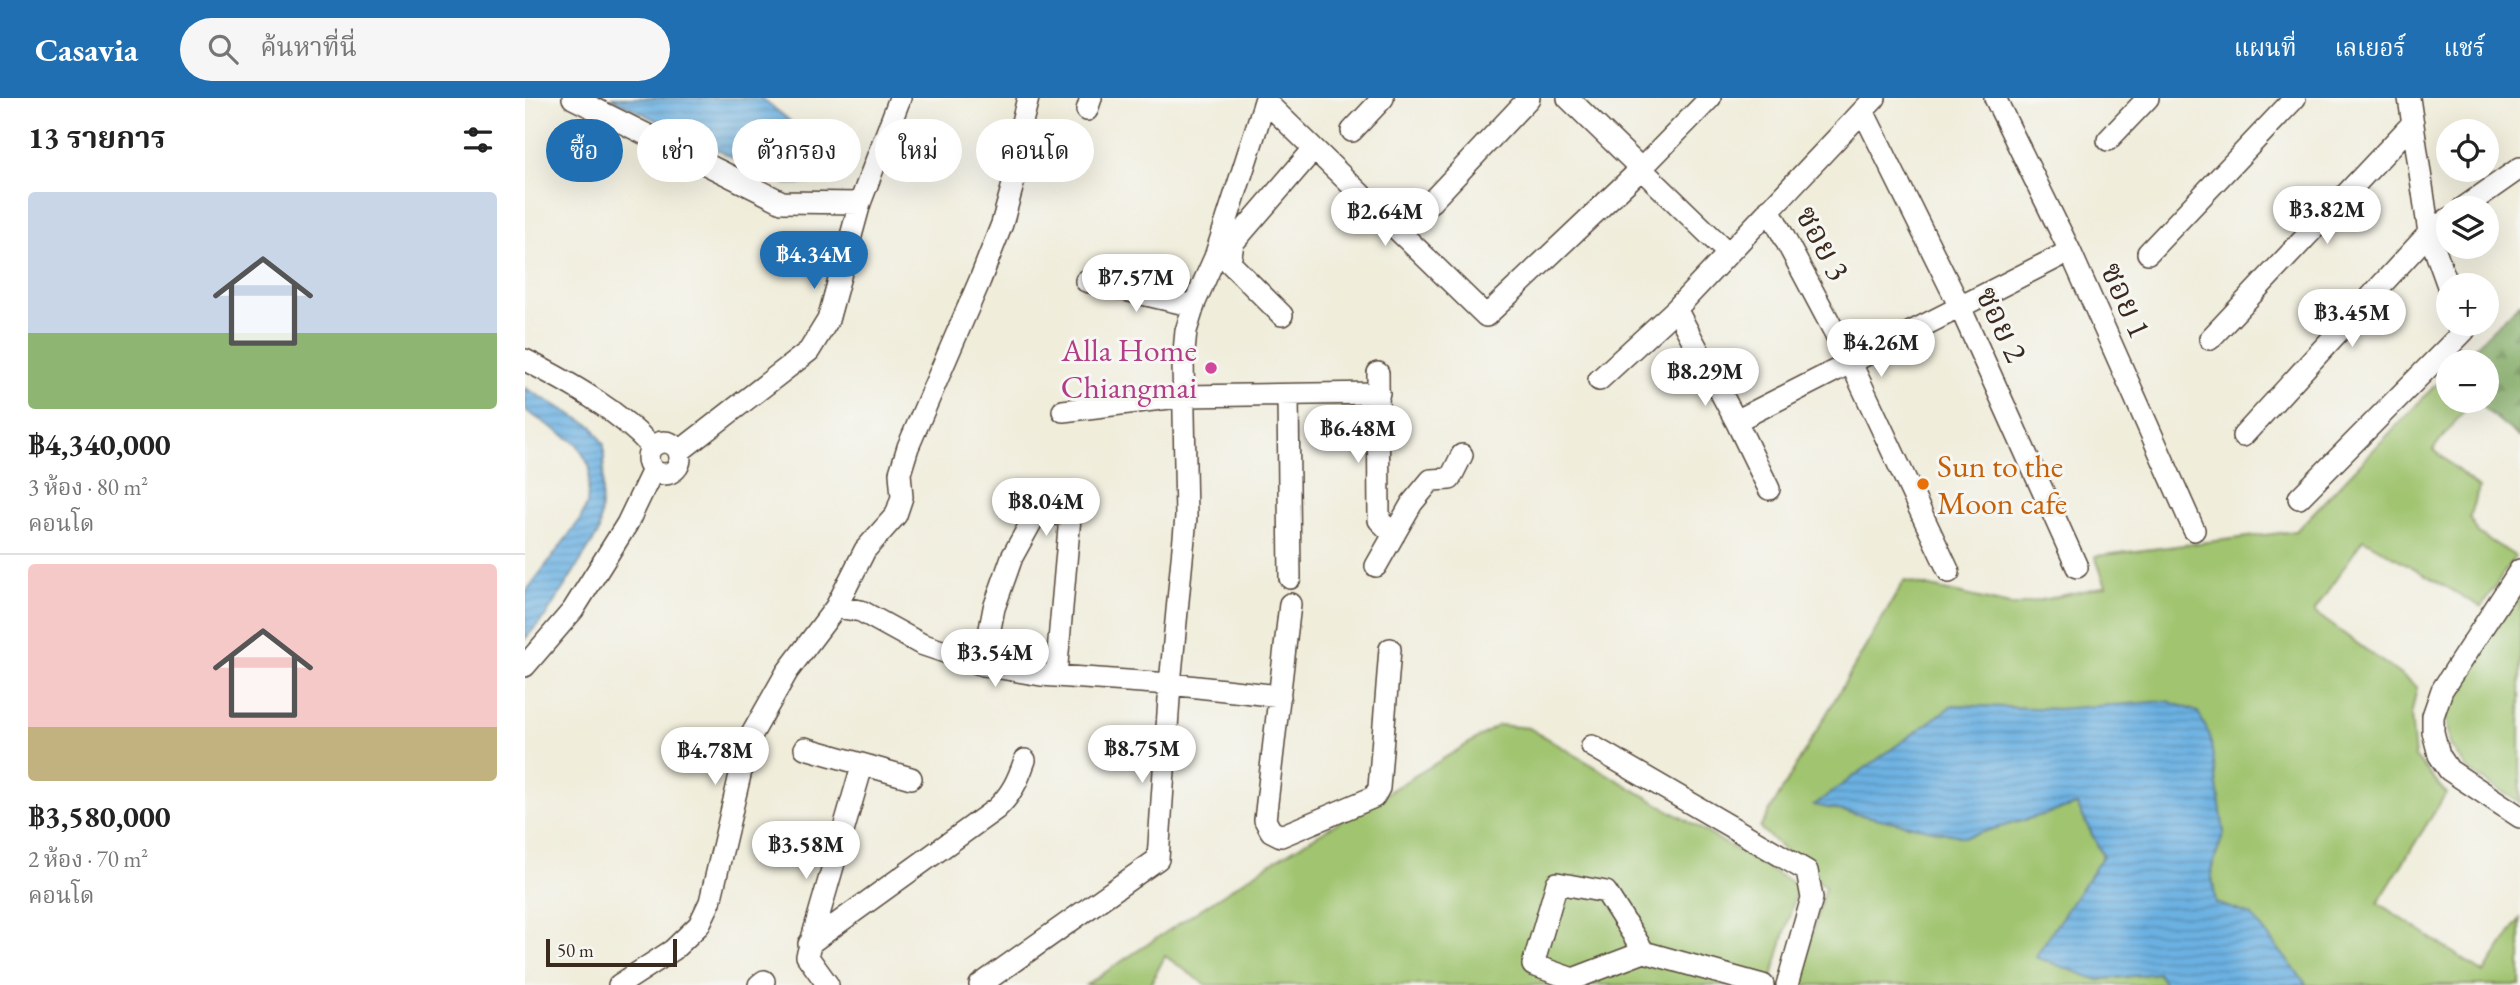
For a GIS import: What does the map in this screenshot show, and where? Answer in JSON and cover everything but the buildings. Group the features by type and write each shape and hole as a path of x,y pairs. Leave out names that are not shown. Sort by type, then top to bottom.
{"street":[{"path":"573,98 782,202 860,203"},
{"path":"680,452 809,351 828,320 860,203 900,98"},
{"path":"619,985 673,950 699,925 710,901 748,741 787,672 837,607 865,550 896,516 902,498 900,473 908,447 981,280 1002,223 1017,170 1020,130 1028,98"},
{"path":"1352,131 1383,98"},
{"path":"1431,202 1529,98"},
{"path":"1568,98 1728,253"},
{"path":"980,985 1158,859 1170,684 1186,517 1183,362 1186,331 1215,257 1265,100 1313,150 1486,316 1642,168 1710,98"},
{"name":"ซอย 1","path":"1995,98 2070,251 2194,530"},
{"path":"2148,253 2295,98"},
{"path":"2409,98 2429,233 2443,273"},
{"path":"2108,140 2141,101"},
{"path":"1599,380 1676,309 1869,105"},
{"name":"ซอย 2","path":"1869,105 2077,567"},
{"path":"2210,339 2413,123"},
{"path":"1282,315 1230,263 1233,243 1313,150"},
{"path":"2480,196 2520,168"},
{"name":"ซอย 3","path":"1769,209 1851,363 1949,572"},
{"path":"2243,436 2436,228"},
{"path":"1736,421 2070,251"},
{"path":"1086,281 1194,306"},
{"path":"1676,309 1769,489"},
{"path":"2299,498 2455,336"},
{"path":"525,360 572,385 641,434 652,447"},
{"path":"1063,411 1185,396 1288,396 1378,383 1379,520 1394,535"},
{"path":"1288,396 1290,578"},
{"path":"664,442 676,446 680,452 680,464 676,470 665,475 653,470 648,459 652,447 664,442"},
{"path":"1377,566 1412,503 1431,480 1450,479 1462,455"},
{"path":"525,666 573,610 627,524 653,470"},
{"path":"983,666 994,608 1007,569 1038,510 1070,517 1056,675"},
{"path":"2520,570 2442,690 2433,716 2433,732 2439,755 2449,770 2520,817"},
{"path":"1290,604 1265,820 1271,831 1281,836 1374,797 1378,788 1390,649"},
{"path":"837,607 861,611 921,644 983,666 1280,696"},
{"path":"1592,746 1807,872 1812,898 1787,985"},
{"path":"805,748 911,778"},
{"path":"810,944 1008,798 1016,786 1025,760"},
{"path":"828,985 807,956 862,765"},
{"path":"1644,953 1606,892 1557,883 1533,965 1573,979 1644,953 1763,985"}],"green space":[{"path":"2520,303 2520,438 2490,413 2499,413 2499,350 2471,350 2486,336 2499,336 2499,323"},
{"path":"2436,384 2436,413 2462,413 2433,449 2479,488 2470,518 2478,533 2515,556 2481,607 2363,539 2314,612 2417,687 2411,716 2415,757 2446,793 2378,903 2484,973 2520,919 2520,985 2307,985 2251,915 2216,903 2211,871 2224,832 2056,709 1953,705 1815,805 1965,837 2077,805 2103,856 2098,980 2158,973 2165,985 1798,985 1825,887 1760,828 1904,581 2014,606 2106,586 2095,556 2296,531"},
{"path":"2520,589 2520,803 2468,770 2450,745 2444,705"},
{"path":"1499,725 1529,728 1798,886 1770,985 1206,985 1165,956 1150,985 1086,985 1266,866"}],"water":[{"path":"611,98 761,98 788,119 732,119 732,157 718,150 718,119 654,119"},
{"path":"783,182 812,182 812,183"},
{"path":"525,388 592,426 604,445 604,464 599,532 547,614 525,639 525,593 580,520 587,504 590,467 577,444 525,410"},
{"path":"2167,701 2198,712 2210,736 2224,832 2211,870 2216,903 2251,915 2307,985 2165,985 2158,973 2098,980 2035,957 2103,856 2077,805 1965,837 1814,805 1953,705 2056,709"}],"place":[{"name":"Alla Home Chiangmai","path":"1211,368"},
{"name":"Sun to the Moon cafe","path":"1923,484"}]}
